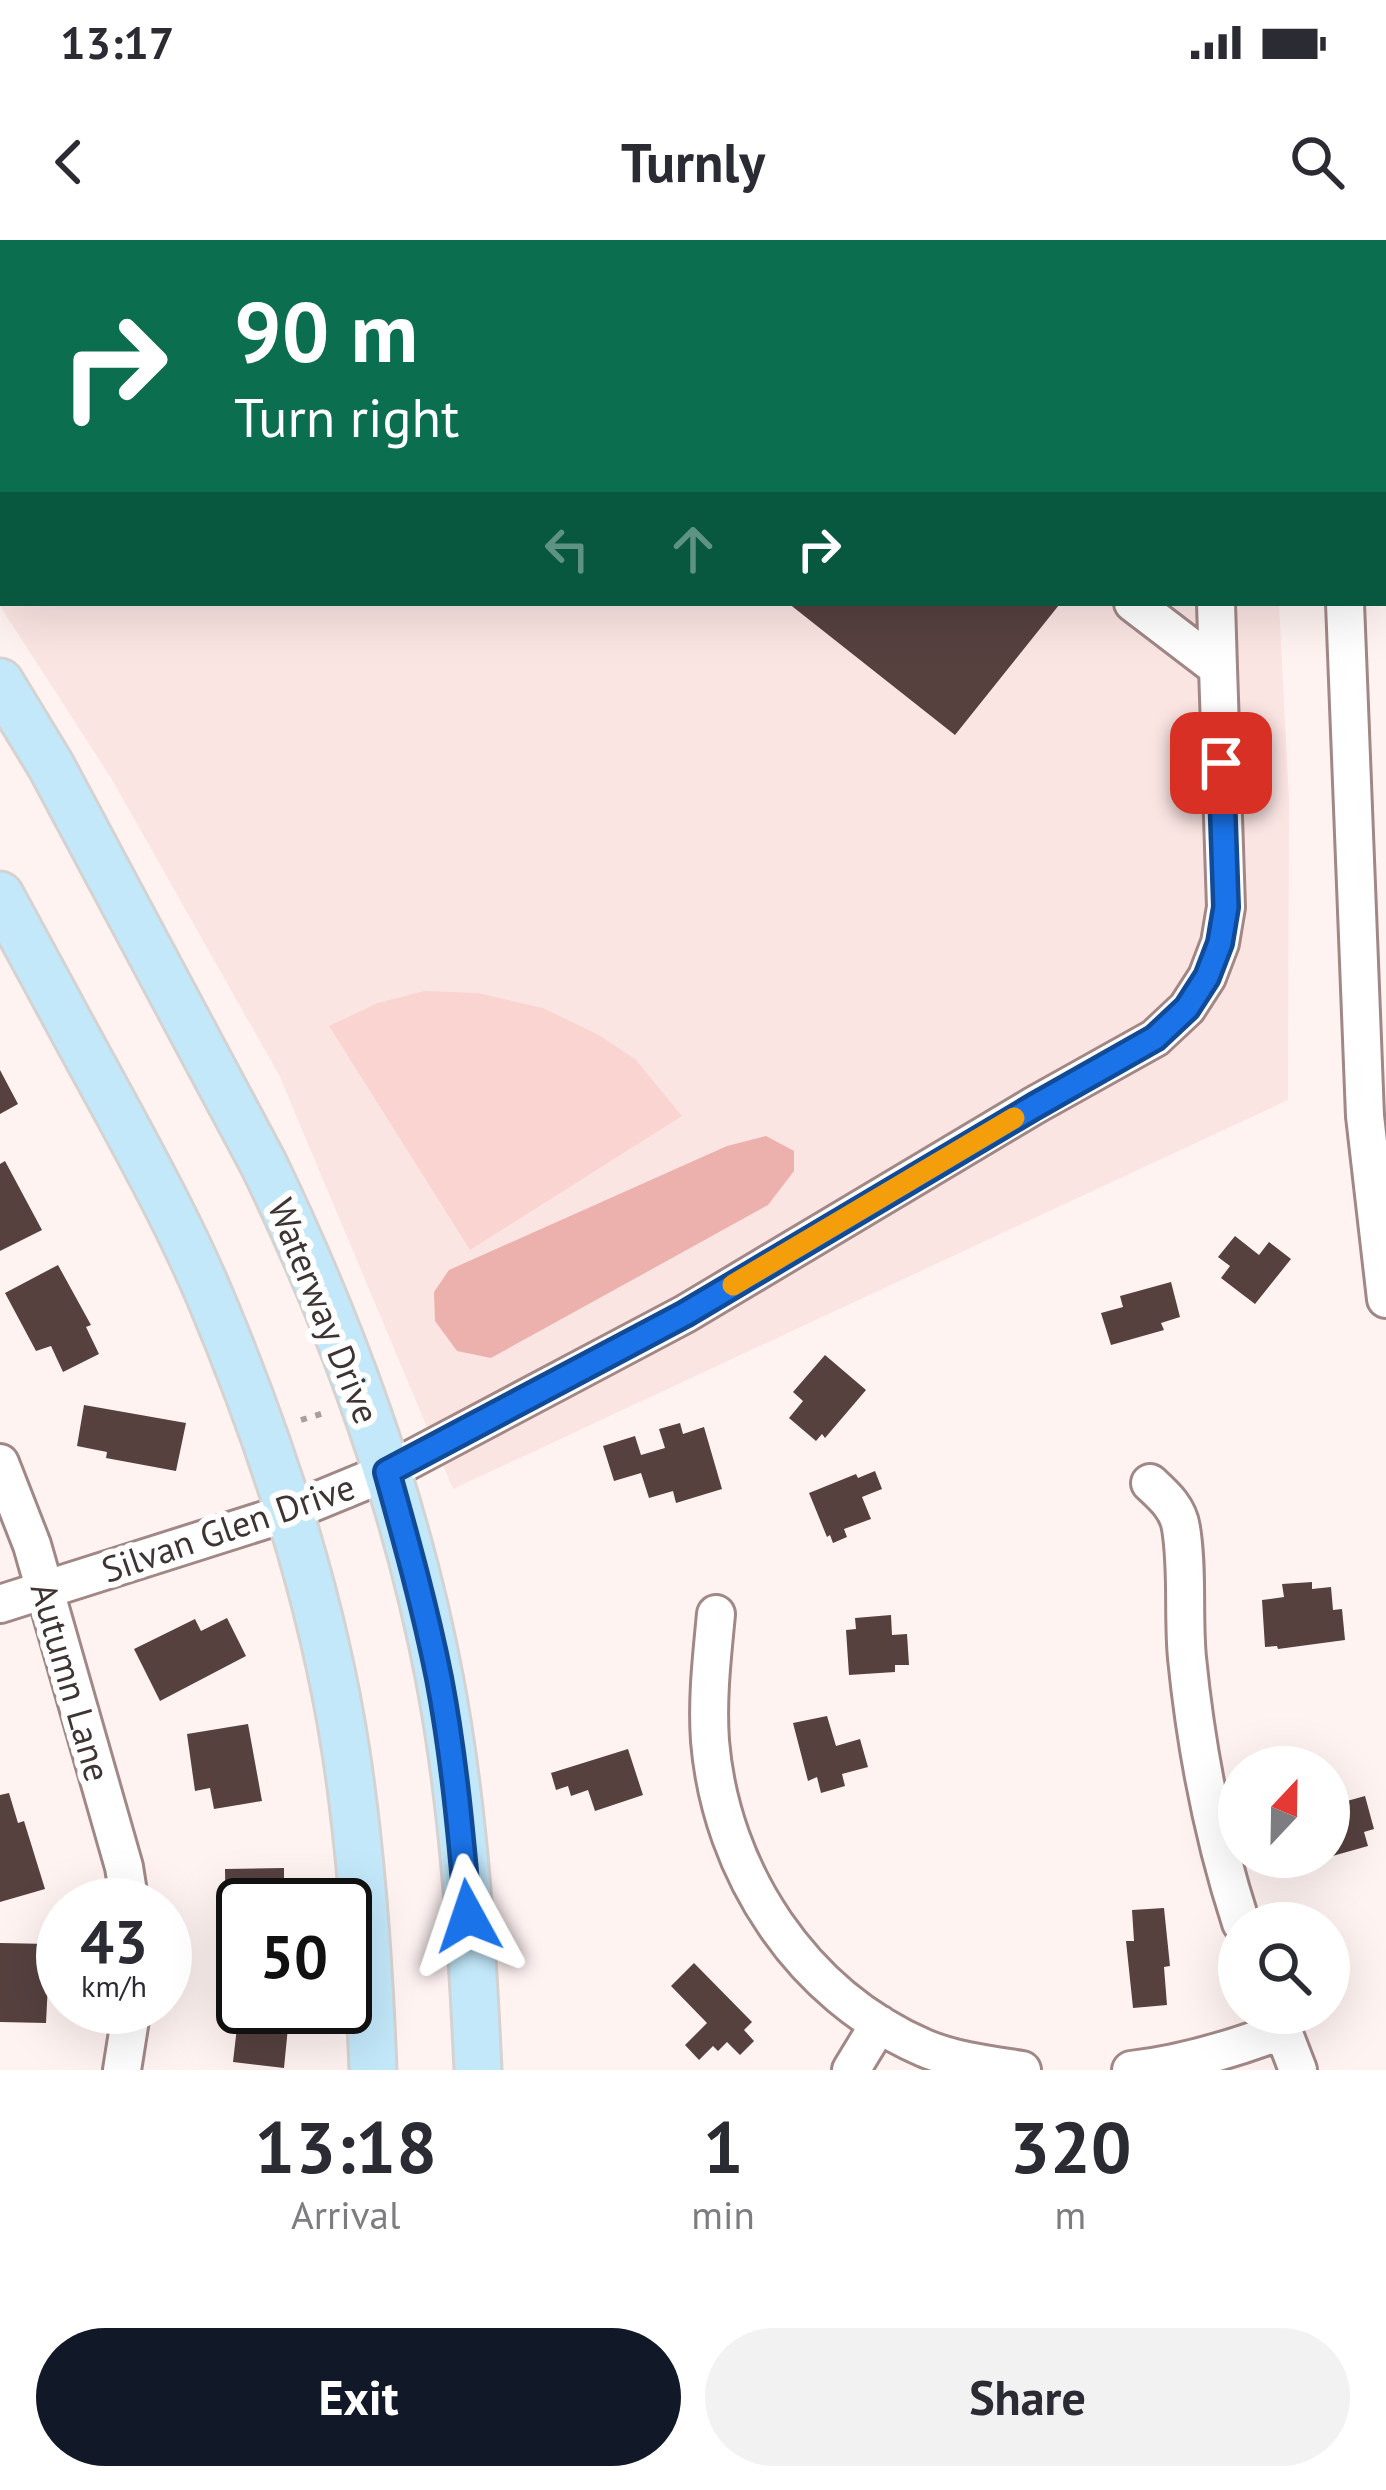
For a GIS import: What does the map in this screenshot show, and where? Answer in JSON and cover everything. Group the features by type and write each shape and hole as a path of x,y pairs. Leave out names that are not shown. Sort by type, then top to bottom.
{"main road":[{"name":"Waterway Drive","path":"0,682 51,766 264,1165 345,1348 387,1472 436,1661 459,1800 478,2070"},
{"path":"0,895 192,1257 259,1420 290,1512 323,1634 346,1751 360,1870 373,2070"}],"street":[{"path":"1137,606 1218,668"},
{"name":"Silvan Glen Drive","path":"0,1604 290,1512 387,1472 685,1314 1155,1038 1187,1008 1207,977 1220,943 1226,907 1216,606"},
{"path":"1345,606 1365,1116 1386,1299"},
{"name":"Autumn Lane","path":"0,1463 32,1545 126,1878"},
{"path":"1150,1483 1173,1504 1181,1526 1193,1711 1209,1806 1235,1902"},
{"path":"716,1614 709,1685 711,1744 721,1803 739,1859 766,1912 797,1955 835,1993 878,2024 926,2049 1022,2070"},
{"path":"850,2070 878,2024"},
{"path":"122,2070 128,2034"},
{"path":"1131,2070 1223,2052 1257,2034"},
{"path":"1284,2034 1298,2070"}],"shaded area":[{"path":"0,606 1279,606 1289,799 1288,1100 453,1489 279,1075 111,778"},
{"path":"424,991 478,993 543,1008 599,1035 636,1060 682,1116 470,1250 329,1026 378,1003"},
{"path":"766,1136 794,1151 794,1171 768,1205 491,1358 457,1351 435,1321 434,1292 449,1270 727,1146"}],"building":[{"path":"792,606 1058,606 955,735"},
{"path":"0,1070 18,1104 0,1114"},
{"path":"5,1161 42,1230 0,1251 0,1164"},
{"path":"1235,1236 1259,1255 1269,1242 1291,1259 1255,1304 1221,1278 1230,1266 1218,1257"},
{"path":"58,1265 91,1325 86,1327 99,1354 63,1372 51,1346 36,1351 5,1293"},
{"path":"1171,1282 1180,1317 1161,1323 1164,1330 1111,1345 1101,1313 1123,1307 1120,1296"},
{"path":"825,1355 866,1390 825,1438 822,1434 816,1441 789,1418 803,1401 793,1392"},
{"path":"84,1405 186,1423 176,1471 106,1458 107,1452 77,1446"},
{"path":"680,1423 683,1434 704,1427 722,1489 676,1503 673,1491 649,1498 641,1473 614,1481 603,1446 635,1436 641,1455 665,1448 659,1429"},
{"path":"875,1471 882,1489 862,1497 871,1519 844,1529 847,1537 833,1543 809,1493"},
{"path":"1312,1582 1312,1589 1331,1587 1333,1610 1342,1609 1345,1640 1265,1647 1262,1600 1284,1597 1282,1584"},
{"path":"891,1615 892,1635 907,1634 909,1665 895,1665 895,1672 849,1675 846,1630 856,1629 855,1618"},
{"path":"227,1618 246,1656 160,1701 134,1649 195,1619 201,1631"},
{"path":"827,1716 836,1746 860,1739 868,1767 842,1774 845,1786 821,1793 817,1777 808,1781 793,1723"},
{"path":"248,1724 262,1801 214,1809 210,1788 195,1791 187,1734"},
{"path":"628,1749 643,1795 595,1811 588,1790 571,1796 568,1786 556,1790 551,1773"},
{"path":"9,1793 18,1823 24,1821 42,1878 36,1878 36,1892 0,1902 0,1795"},
{"path":"1365,1796 1374,1829 1364,1832 1368,1846 1350,1851 1350,1800"},
{"path":"284,1868 284,1878 225,1878 225,1869"},
{"path":"1164,1908 1170,1966 1164,1967 1167,2005 1133,2008 1126,1941 1134,1941 1132,1910"},
{"path":"0,1943 36,1944 36,2023 0,2022"},
{"path":"694,1963 752,2022 744,2030 754,2041 740,2055 727,2042 718,2051 713,2046 699,2060 685,2045 707,2023 671,1986"},
{"path":"236,2034 287,2034 284,2068 233,2062"}],"slow traffic":[{"path":"733,1285 1014,1118"}],"route":[{"path":"468,1916 459,1800 440,1680 387,1472 685,1314 1155,1038 1187,1008 1207,977 1220,943 1226,907 1221,763"}]}
